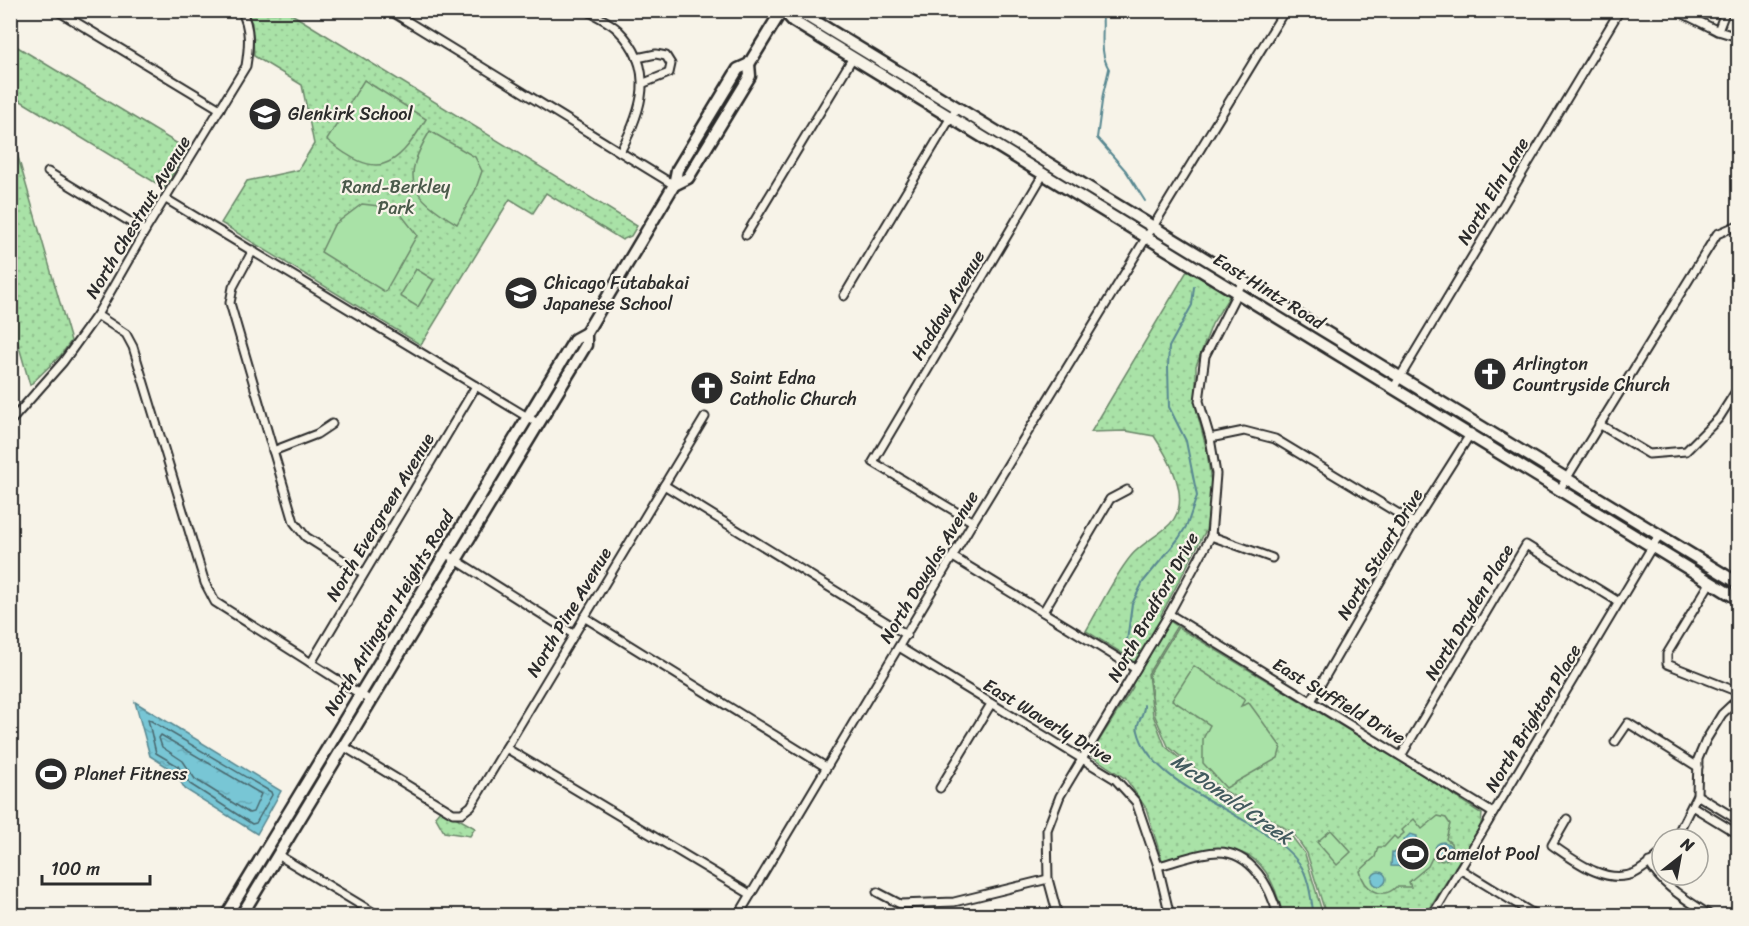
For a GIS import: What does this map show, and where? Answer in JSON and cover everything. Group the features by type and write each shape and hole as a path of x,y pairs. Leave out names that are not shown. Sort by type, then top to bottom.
{"main road":[{"name":"East Hintz Road","path":"783,10 793,21 951,120 1149,237 1710,583 1738,597"},
{"name":"North Arlington Heights Road","path":"226,915 575,339 586,333 674,185 678,170 738,69 749,64 783,10"},
{"name":"East Hintz Road","path":"789,10 800,12 1155,226 1738,583"},
{"name":"North Arlington Heights Road","path":"241,915 586,345 586,333"}],"street":[{"path":"56,10 220,109"},
{"name":"North Chestnut Avenue","path":"10,422 63,362 97,315 145,231 246,66 250,41 241,10"},
{"path":"389,10 674,185"},
{"path":"587,10 617,29 634,50 644,83 637,121 620,152"},
{"name":"North Douglas Avenue","path":"738,915 973,522 1149,237 1285,10"},
{"name":"North Elm Lane","path":"1394,387 1620,10"},
{"path":"1676,10 1718,31 1738,37"},
{"path":"1718,31 1726,10"},
{"path":"636,58 656,54 666,56 671,64 669,73 644,83"},
{"path":"746,235 852,59"},
{"path":"844,296 957,107"},
{"name":"Haddow Avenue","path":"973,522 873,462 1050,163"},
{"path":"48,171 145,231"},
{"path":"166,199 539,424"},
{"path":"1560,489 1717,234 1738,225"},
{"path":"253,250 233,286 230,303 294,522 306,537 363,573"},
{"name":"North Bradford Drive","path":"1058,915 1048,879 1047,830 1060,796 1081,756 1169,614 1211,536 1216,474 1210,438 1199,401 1205,356 1243,281"},
{"path":"97,315 126,334 133,347 205,583 215,603 371,700"},
{"name":"North Evergreen Avenue","path":"311,663 476,386"},
{"path":"1599,424 1649,454 1686,451 1719,418 1738,388"},
{"name":"North Pine Avenue","path":"343,746 453,813 462,813 471,806 705,417"},
{"path":"273,451 317,434 332,424"},
{"name":"North Stuart Drive","path":"1311,701 1414,523 1477,424"},
{"path":"1210,438 1244,431 1275,439 1414,523"},
{"path":"664,485 907,634"},
{"path":"1043,612 1110,499 1127,490"},
{"name":"North Brighton Place","path":"1432,915 1659,535"},
{"path":"1211,536 1272,558"},
{"name":"North Dryden Place","path":"1401,756 1526,545 1619,602"},
{"path":"445,553 573,634"},
{"path":"953,557 1136,669"},
{"path":"1710,583 1667,654 1667,664 1738,692"},
{"name":"East Suffield Drive","path":"1169,614 1493,813"},
{"path":"584,617 826,767"},
{"name":"East Waverly Drive","path":"899,647 1081,756 1115,779 1136,802 1158,867 1170,915"},
{"path":"1681,827 1696,795 1698,767 1706,740 1722,714 1738,699"},
{"path":"940,788 991,704"},
{"path":"1616,742 1628,723 1698,767"},
{"path":"506,748 750,894"},
{"path":"1696,795 1738,820"},
{"path":"1692,806 1738,834"},
{"path":"1567,819 1552,845 1583,867 1603,874 1621,876 1635,873 1649,862 1654,872 1675,891 1711,915"},
{"path":"1158,867 1218,852 1244,860 1267,886 1278,915"},
{"path":"278,855 379,915"},
{"path":"1460,869 1537,915"},
{"path":"877,892 900,904 954,902 1048,879"}],"green space":[{"name":"Rand-Berkley Park","path":"285,10 637,226 631,236 622,240 546,193 533,213 510,199 421,345 221,223 247,181 298,170 314,144 302,85 254,56 252,23 245,11 275,13"},
{"path":"11,43 188,150 164,188 11,95"},
{"path":"364,80 426,119 404,150 394,159 383,164 372,165 359,161 327,140"},
{"path":"10,129 71,341 61,355 30,385 11,319"},
{"path":"430,131 475,157 482,171 475,191 457,224 429,204 420,195 415,185 413,175 415,163"},
{"path":"362,204 396,208 417,235 385,292 321,252 334,225"},
{"path":"1190,266 1232,292 1212,324 1196,366 1196,408 1207,451 1212,491 1206,530 1161,615 1177,626 1148,674 1153,715 1165,746 1210,784 1290,834 1305,854 1323,915 1283,915 1275,889 1265,871 1254,859 1241,853 1225,850 1162,860 1146,808 1126,779 1090,755 1133,687 1125,655 1086,631 1124,565 1135,551 1170,524 1179,503 1176,479 1166,455 1154,436 1126,431 1091,432"},
{"path":"416,269 434,280 418,307 400,296"},
{"path":"1178,627 1429,779 1482,814 1481,825 1426,915 1326,915 1307,853 1293,833 1214,784 1168,746 1155,716 1149,675"},
{"path":"1194,666 1245,699 1241,706 1249,703 1281,747 1278,758 1226,788 1203,763 1203,739 1210,725 1172,700"},
{"path":"441,809 475,828 470,836 444,832 435,816"},
{"name":"Camelot Pool","path":"1438,816 1446,818 1450,824 1446,839 1451,843 1452,851 1448,859 1442,861 1432,858 1428,866 1409,882 1411,887 1396,887 1385,893 1369,888 1360,871 1375,857 1378,847 1384,847 1394,836 1397,839 1404,833 1402,830 1414,819 1422,829"},
{"path":"1331,830 1351,852 1337,865 1317,842"}],"water":[{"path":"135,702 281,791 257,834 185,789 174,771 150,756"},
{"path":"1410,834 1417,836 1415,867 1391,866 1392,852 1403,853 1404,840"},
{"path":"1443,842 1451,850 1443,858 1435,850"},
{"path":"1376,872 1382,872 1386,879 1382,886 1376,886 1372,882 1372,876"}],"waterway":[{"name":"McDonald Creek","path":"1102,10 1103,48 1109,69 1097,138 1126,171 1145,201"},
{"name":"McDonald Creek","path":"1127,641 1132,604 1143,582 1187,525 1197,496 1186,441 1169,407 1168,367 1169,347 1192,305 1194,287"},
{"name":"McDonald Creek","path":"1144,705 1137,728 1147,752 1164,770 1185,786 1260,830 1282,846 1299,863 1305,874 1314,916"}],"place":[{"name":"Glenkirk School","path":"265,114"},
{"name":"Chicago Futabakai Japanese School","path":"521,293"},
{"name":"Arlington Countryside Church","path":"1490,374"},
{"name":"Saint Edna Catholic Church","path":"707,388"},
{"name":"Planet Fitness","path":"51,774"},
{"name":"Camelot Pool","path":"1413,854"}]}
